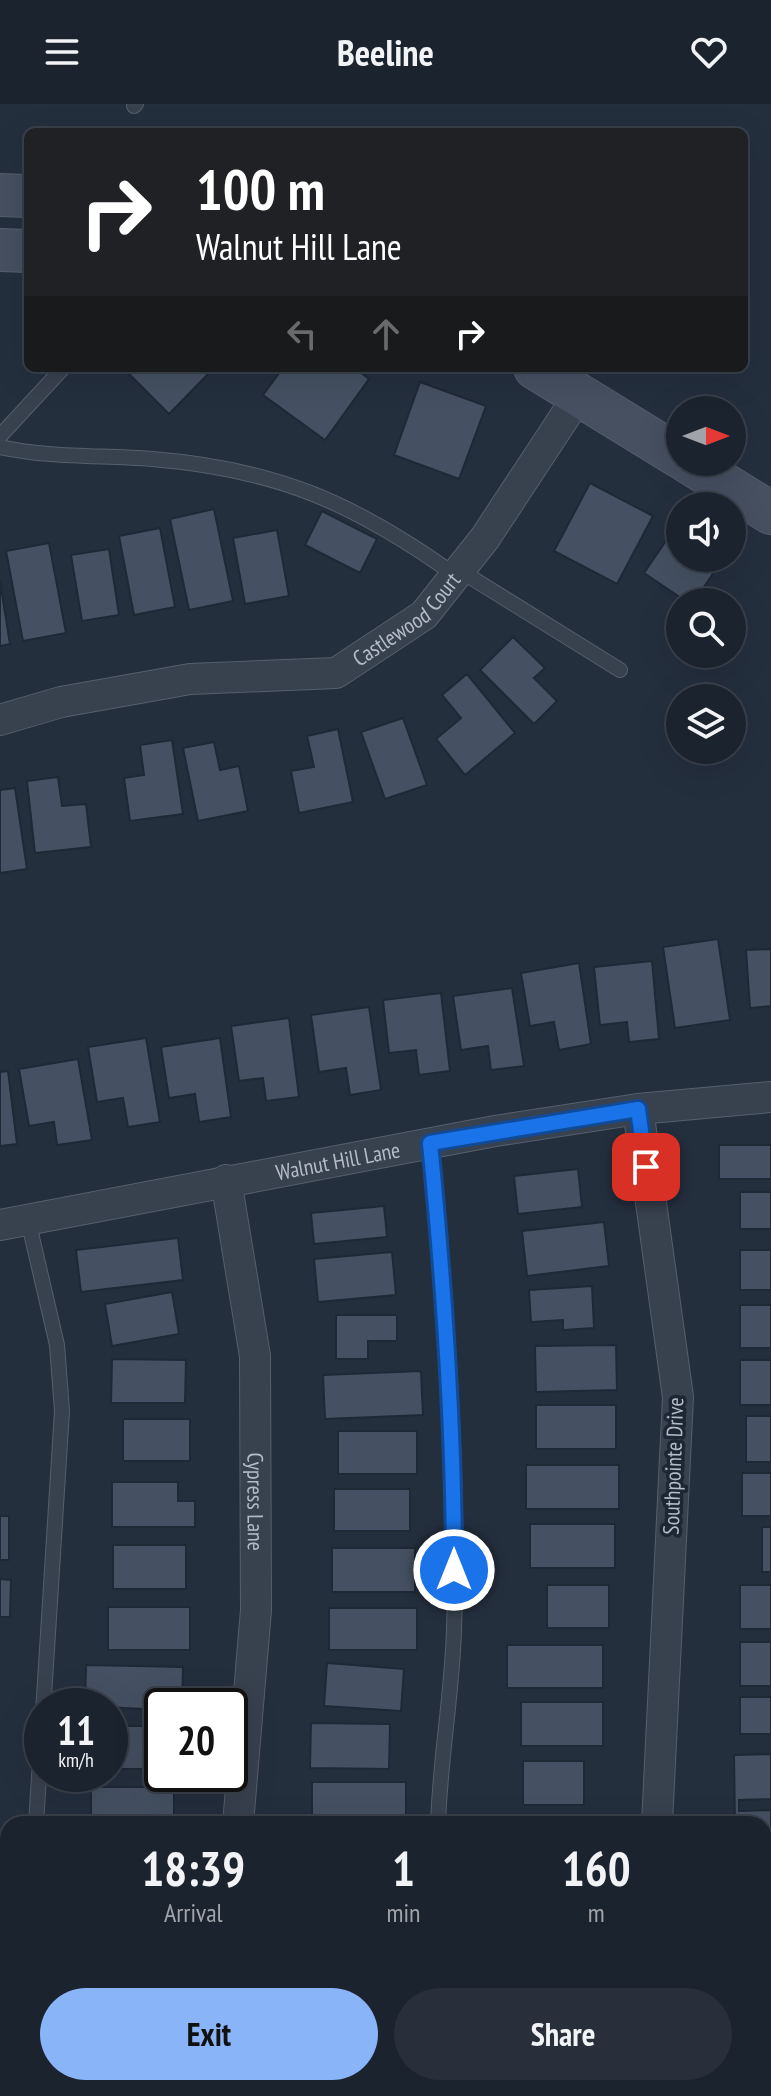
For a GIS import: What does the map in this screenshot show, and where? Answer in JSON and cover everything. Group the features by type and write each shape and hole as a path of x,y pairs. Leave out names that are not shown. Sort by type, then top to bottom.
{"street":[{"path":"0,195 24,196"},
{"path":"0,250 24,251"},
{"path":"542,372 666,448"},
{"name":"Castlewood Court","path":"0,720 61,702 190,679 336,673 424,615 579,395"},
{"path":"711,476 771,513"},
{"name":"Walnut Hill Lane","path":"14,1222 430,1143 638,1109 771,1097"},
{"name":"Southpointe Drive","path":"638,1109 678,1397 657,1816"},
{"name":"Cypress Lane","path":"226,1180 255,1356 256,1610 239,1816"}],"lane":[{"path":"0,436 59,372"},
{"path":"0,447 42,456 152,459 246,471 324,496 400,535 620,670"},
{"path":"430,1143 446,1306 454,1478 454,1631 439,1816"},
{"path":"14,1222 57,1345 62,1411 37,1816"}],"building":[{"path":"127,372 210,372 169,414"},
{"path":"280,372 360,372 369,379 325,440 263,395"},
{"path":"420,382 486,406 459,479 394,455"},
{"path":"590,483 653,516 617,584 554,551"},
{"path":"214,509 233,601 189,610 170,519"},
{"path":"322,511 377,539 360,573 305,545"},
{"path":"160,528 175,607 134,615 119,536"},
{"path":"277,530 289,596 245,604 233,538"},
{"path":"666,541 666,572 714,572 703,588 666,588 644,573"},
{"path":"49,543 66,633 23,641 6,551"},
{"path":"109,549 119,615 82,621 71,555"},
{"path":"0,581 10,644 0,646"},
{"path":"513,637 545,668 534,678 557,701 534,724 480,670"},
{"path":"467,674 515,733 465,775 436,739 461,718 442,695"},
{"path":"403,718 427,785 385,799 361,732"},
{"path":"338,729 353,802 299,813 291,771 314,767 307,736"},
{"path":"172,740 183,814 130,821 124,778 144,775 140,745"},
{"path":"214,742 220,770 239,766 248,811 198,821 183,748"},
{"path":"58,777 62,806 86,804 91,847 35,853 27,781"},
{"path":"15,788 27,869 0,873 0,790"},
{"path":"718,939 730,1020 675,1028 663,947"},
{"path":"771,949 771,1006 750,1008 746,950"},
{"path":"652,961 659,1039 629,1042 627,1022 600,1025 594,967"},
{"path":"579,963 591,1044 559,1050 554,1022 530,1026 521,973"},
{"path":"512,988 524,1066 491,1070 488,1046 461,1050 453,996"},
{"path":"441,993 450,1071 419,1075 416,1050 389,1053 383,1000"},
{"path":"369,1007 381,1090 350,1095 346,1068 319,1072 311,1015"},
{"path":"289,1018 299,1097 266,1101 263,1078 239,1081 231,1026"},
{"path":"146,1038 160,1122 128,1127 123,1098 97,1102 88,1047"},
{"path":"220,1038 231,1117 199,1122 195,1094 169,1098 161,1047"},
{"path":"78,1059 92,1140 57,1145 54,1122 29,1126 19,1069"},
{"path":"8,1071 17,1144 0,1146 0,1072"},
{"path":"719,1145 771,1145 771,1179 719,1179"},
{"path":"578,1169 582,1207 518,1214 514,1176"},
{"path":"740,1192 771,1192 771,1229 740,1229"},
{"path":"384,1206 387,1237 314,1244 311,1213"},
{"path":"604,1222 609,1266 527,1276 522,1231"},
{"path":"178,1238 183,1280 81,1292 76,1250"},
{"path":"740,1250 771,1250 771,1290 740,1290"},
{"path":"392,1252 396,1295 318,1302 314,1259"},
{"path":"592,1286 594,1328 563,1330 563,1320 531,1322 529,1290"},
{"path":"172,1292 179,1334 112,1346 105,1304"},
{"path":"740,1305 771,1305 771,1348 740,1348"},
{"path":"336,1315 397,1315 397,1341 368,1341 368,1359 336,1359"},
{"path":"616,1345 617,1390 536,1392 535,1346"},
{"path":"112,1359 186,1360 185,1403 111,1403"},
{"path":"740,1360 771,1360 771,1405 740,1405"},
{"path":"421,1371 423,1415 325,1419 323,1375"},
{"path":"536,1405 616,1405 616,1449 536,1449"},
{"path":"746,1416 771,1416 771,1462 746,1462"},
{"path":"123,1419 190,1419 190,1461 123,1461"},
{"path":"338,1431 417,1431 417,1474 338,1474"},
{"path":"526,1465 619,1465 619,1509 526,1509"},
{"path":"742,1473 771,1473 771,1516 742,1516"},
{"path":"112,1482 178,1482 178,1501 195,1501 195,1527 112,1527"},
{"path":"334,1489 410,1489 410,1531 334,1531"},
{"path":"0,1516 9,1516 9,1560 0,1560"},
{"path":"530,1524 615,1524 615,1568 530,1568"},
{"path":"762,1527 771,1527 771,1572 762,1572"},
{"path":"113,1545 186,1545 186,1589 113,1589"},
{"path":"332,1548 415,1548 415,1592 332,1592"},
{"path":"0,1579 11,1580 10,1617 0,1617"},
{"path":"547,1585 609,1585 609,1628 547,1628"},
{"path":"740,1585 771,1585 771,1629 740,1629"},
{"path":"108,1607 190,1607 190,1650 108,1650"},
{"path":"329,1608 417,1608 417,1650 329,1650"},
{"path":"740,1642 771,1642 771,1686 740,1686"},
{"path":"507,1645 603,1645 603,1688 507,1688"},
{"path":"327,1663 404,1669 401,1711 324,1706"},
{"path":"86,1665 183,1667 182,1688 144,1688 144,1709 128,1708 128,1688 85,1688"},
{"path":"740,1697 771,1697 771,1734 740,1734"},
{"path":"521,1702 603,1702 603,1746 521,1746"},
{"path":"311,1723 390,1724 389,1769 310,1768"},
{"path":"128,1726 144,1726 144,1769 128,1769"},
{"path":"771,1754 771,1799 739,1800 739,1811 771,1810 771,1816 735,1816 734,1755"},
{"path":"523,1761 584,1761 584,1805 523,1805"},
{"path":"312,1782 406,1782 406,1816 312,1816"},
{"path":"128,1787 144,1787 144,1792 174,1792 174,1816 91,1816 91,1792 128,1792"}],"route":[{"path":"454,1570 454,1478 446,1306 430,1143 638,1109 646,1167"}]}
